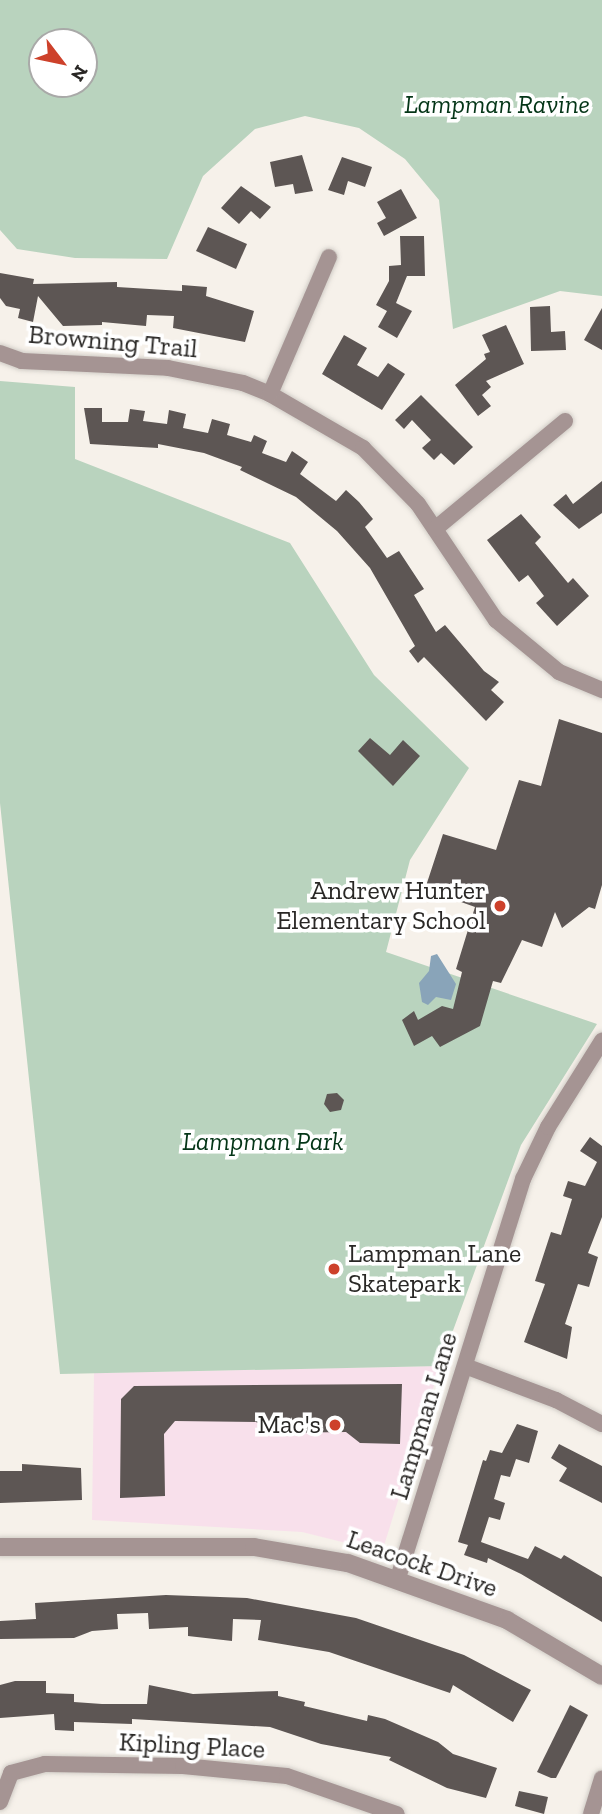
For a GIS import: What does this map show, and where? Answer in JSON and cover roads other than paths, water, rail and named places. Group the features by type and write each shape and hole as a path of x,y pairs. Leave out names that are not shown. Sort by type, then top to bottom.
{"street":[{"path":"270,394 329,257"},
{"name":"Browning Trail","path":"0,353 22,361 168,368 243,383 270,394 363,448 418,504 496,620 559,672 602,690"},
{"path":"435,529 565,421"},
{"name":"Lampman Lane","path":"398,1578 523,1179 548,1127 602,1041"},
{"path":"465,1366 556,1399 602,1424"},
{"name":"Leacock Drive","path":"0,1547 254,1547 348,1563 398,1578 507,1620 602,1676"},
{"name":"Kipling Place","path":"0,1802 11,1773 45,1765 183,1766 287,1776 397,1814"},
{"path":"591,1814 602,1779"}],"water":[{"path":"437,954 456,984 451,1000 436,997 428,1005 422,1002 419,983 429,971 431,956"}],"place":[{"name":"Andrew Hunter Elementary School","path":"500,906"},
{"name":"Lampman Lane Skatepark","path":"334,1269"},
{"name":"Mac's","path":"335,1425"}],"park label":[{"name":"Lampman Ravine","path":"497,105"},
{"name":"Lampman Park","path":"263,1142"}]}
